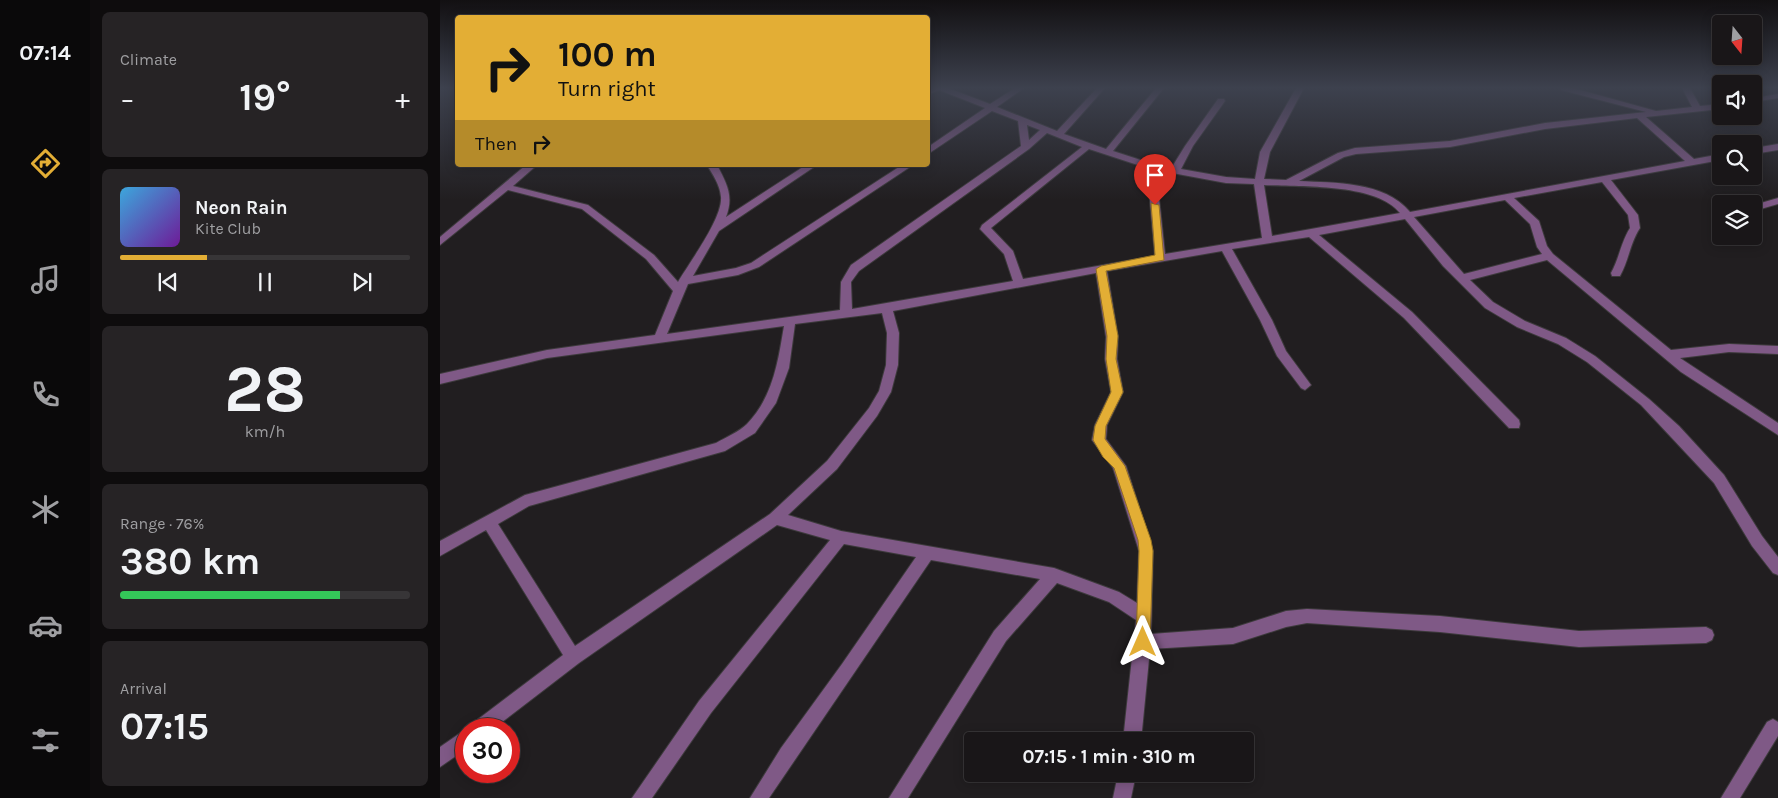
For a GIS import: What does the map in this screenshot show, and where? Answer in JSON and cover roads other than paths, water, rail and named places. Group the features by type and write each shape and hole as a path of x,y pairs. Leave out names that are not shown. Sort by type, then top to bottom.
{"street":[{"path":"930,149 965,125"},
{"path":"1023,125 1026,147"},
{"path":"1037,125 1088,146 1151,166 1226,180 1345,186 1369,191 1398,204 1462,278 1489,305 1520,324 1562,341 1591,359 1645,402 1704,460 1720,479 1756,541 1778,568"},
{"path":"1059,134 1067,125"},
{"path":"1108,152 1130,125"},
{"path":"1175,171 1203,125"},
{"path":"1267,240 1258,183 1265,152 1280,125"},
{"path":"1288,182 1341,155 1354,151 1450,144 1551,125"},
{"path":"1650,125 1692,162"},
{"path":"846,313 846,282 855,268 1026,147 1047,129"},
{"path":"1019,283 1008,253 1002,244 985,229 986,227 1088,146"},
{"path":"1762,150 1778,147"},
{"path":"1762,151 1778,159"},
{"path":"440,379 537,356 660,337 887,308 1160,258 1310,233 1712,159"},
{"path":"1151,166 1160,258"},
{"path":"440,242 530,167"},
{"path":"660,337 679,291 715,229 726,199 724,188 713,167"},
{"path":"715,229 809,167"},
{"path":"685,281 738,271 755,265 905,167"},
{"path":"1604,178 1633,215 1635,222 1622,263 1616,273"},
{"path":"506,187 585,207 650,257 679,291"},
{"path":"1506,196 1535,223 1542,247 1549,256 1702,381 1778,430"},
{"path":"1762,206 1778,201"},
{"path":"1310,233 1408,315 1514,424"},
{"path":"1225,247 1266,320 1281,352 1306,385"},
{"path":"1462,278 1549,256"},
{"path":"1101,269 1112,336 1111,359 1117,392 1100,426 1099,440 1107,453 1119,466 1146,551 1143,642 1133,732"},
{"path":"493,718 573,656 775,518 832,465 873,412 885,392 892,365 894,333 887,308"},
{"path":"440,550 488,521 525,502 720,447 750,430 770,402 783,368 790,321"},
{"path":"1668,355 1729,348 1778,350"},
{"path":"775,518 841,537 1054,574 1114,597 1143,616"},
{"path":"488,521 573,656"},
{"path":"641,798 706,708 841,537"},
{"path":"759,798 787,754 848,670 927,553"},
{"path":"898,798 968,690 986,656 1027,603 1054,574"},
{"path":"1143,642 1233,636 1286,619 1315,616 1440,624 1579,639 1706,635"},
{"path":"1730,798 1773,728"},
{"path":"440,758 455,746"},
{"path":"1122,798 1125,782"}]}
